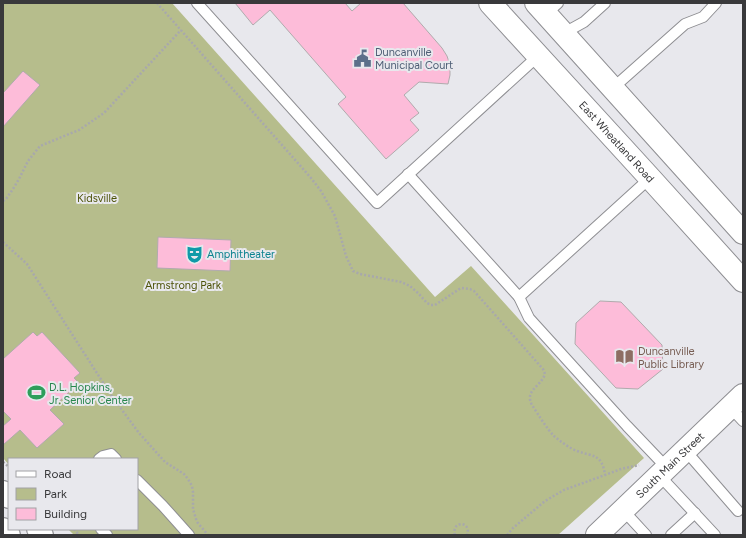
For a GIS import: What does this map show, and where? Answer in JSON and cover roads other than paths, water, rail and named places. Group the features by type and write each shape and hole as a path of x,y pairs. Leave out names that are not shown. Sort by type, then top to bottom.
{"main road":[{"name":"East Wheatland Road","path":"490,3 743,281"},
{"path":"547,7 564,33 743,233"},
{"path":"538,56 564,33"},
{"name":"South Main Street","path":"597,535 685,450 739,408"}],"street":[{"path":"3,528 10,535"}],"lane":[{"path":"197,3 377,203 538,56"},
{"path":"564,33 584,22 604,3"},
{"path":"613,88 685,24 703,17 710,5"},
{"path":"408,174 518,297 529,318 626,426 695,513 715,535"},
{"path":"518,297 650,178"},
{"path":"685,450 738,511"},
{"path":"100,458 111,454 115,458"},
{"path":"138,481 189,535"},
{"path":"623,510 646,535"},
{"path":"671,535 695,513"}],"place":[{"name":"Duncanville Municipal Court","path":"362,58"},
{"name":"Amphitheater","path":"194,254"},
{"name":"Duncanville Public Library","path":"625,357"},
{"name":"D.L. Hopkins, Jr. Senior Center","path":"36,393"}],"park label":[{"name":"Kidsville","path":"97,198"},
{"name":"Armstrong Park","path":"183,285"}]}
